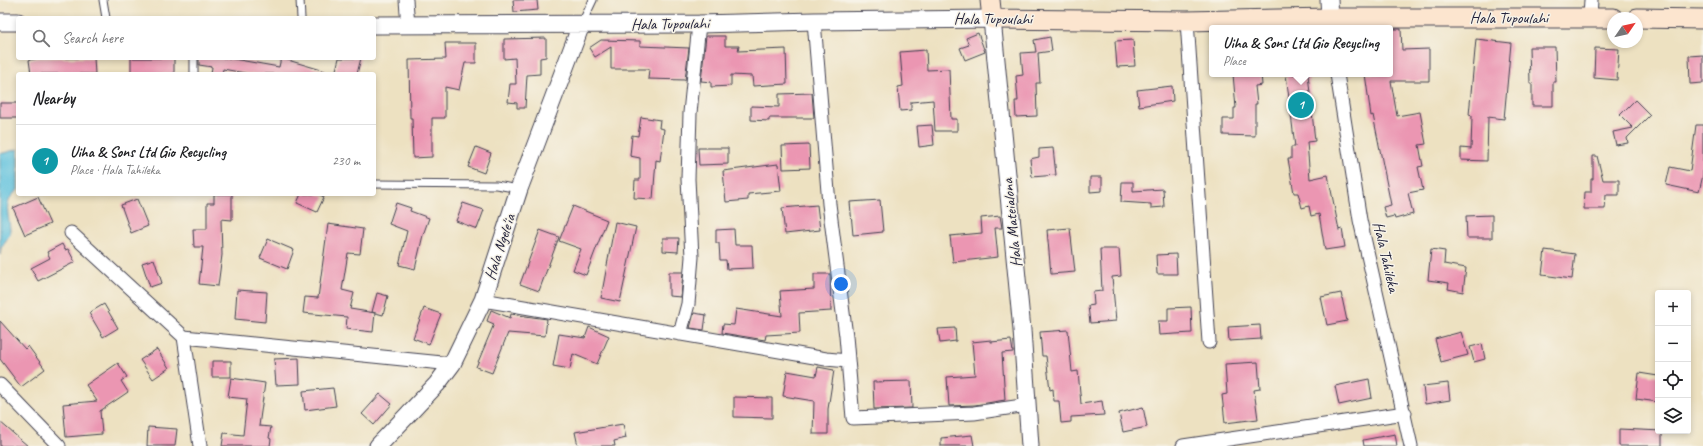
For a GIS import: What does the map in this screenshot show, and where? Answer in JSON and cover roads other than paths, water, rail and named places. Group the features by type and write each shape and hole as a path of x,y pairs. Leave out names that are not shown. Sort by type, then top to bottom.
{"main road":[{"name":"Hala Mateialona","path":"990,0 992,19"},
{"name":"Hala Tupoulahi","path":"992,19 1187,21 1591,9 1607,16"},
{"path":"1643,18 1703,19"}],"street":[{"path":"406,0 408,26"},
{"name":"Hala Tupoulahi","path":"376,25 699,24 814,20 992,19"},
{"name":"Hala Mateialona","path":"992,19 1021,322 1030,446"},
{"path":"814,20 829,204 848,361 853,418 974,413 1028,405"},
{"path":"1187,21 1209,342"},
{"path":"0,22 16,22"},
{"path":"680,334 688,304 692,257 688,179 690,113 699,24"},
{"name":"Hala Ngele'ia","path":"378,446 437,384 452,364 483,300 519,189 581,25"},
{"name":"Hala Tahileka","path":"1337,77 1360,220 1405,413 1411,446"},
{"path":"71,233 184,337 452,364"},
{"path":"483,300 826,360 848,361"},
{"path":"184,337 200,446"},
{"path":"0,385 59,446"},
{"path":"1183,446 1205,444 1405,413"}],"lane":[{"path":"103,0 106,16"},
{"path":"300,0 301,16"},
{"path":"581,25 593,0"},
{"path":"194,60 194,72"},
{"path":"376,184 496,185 519,189"}],"water":[{"path":"16,150 16,192 9,200 8,205 10,234 1,248 0,255 0,154"}],"place":[{"name":"Uiha & Sons Ltd Gio Recycling","path":"1301,105"}]}
